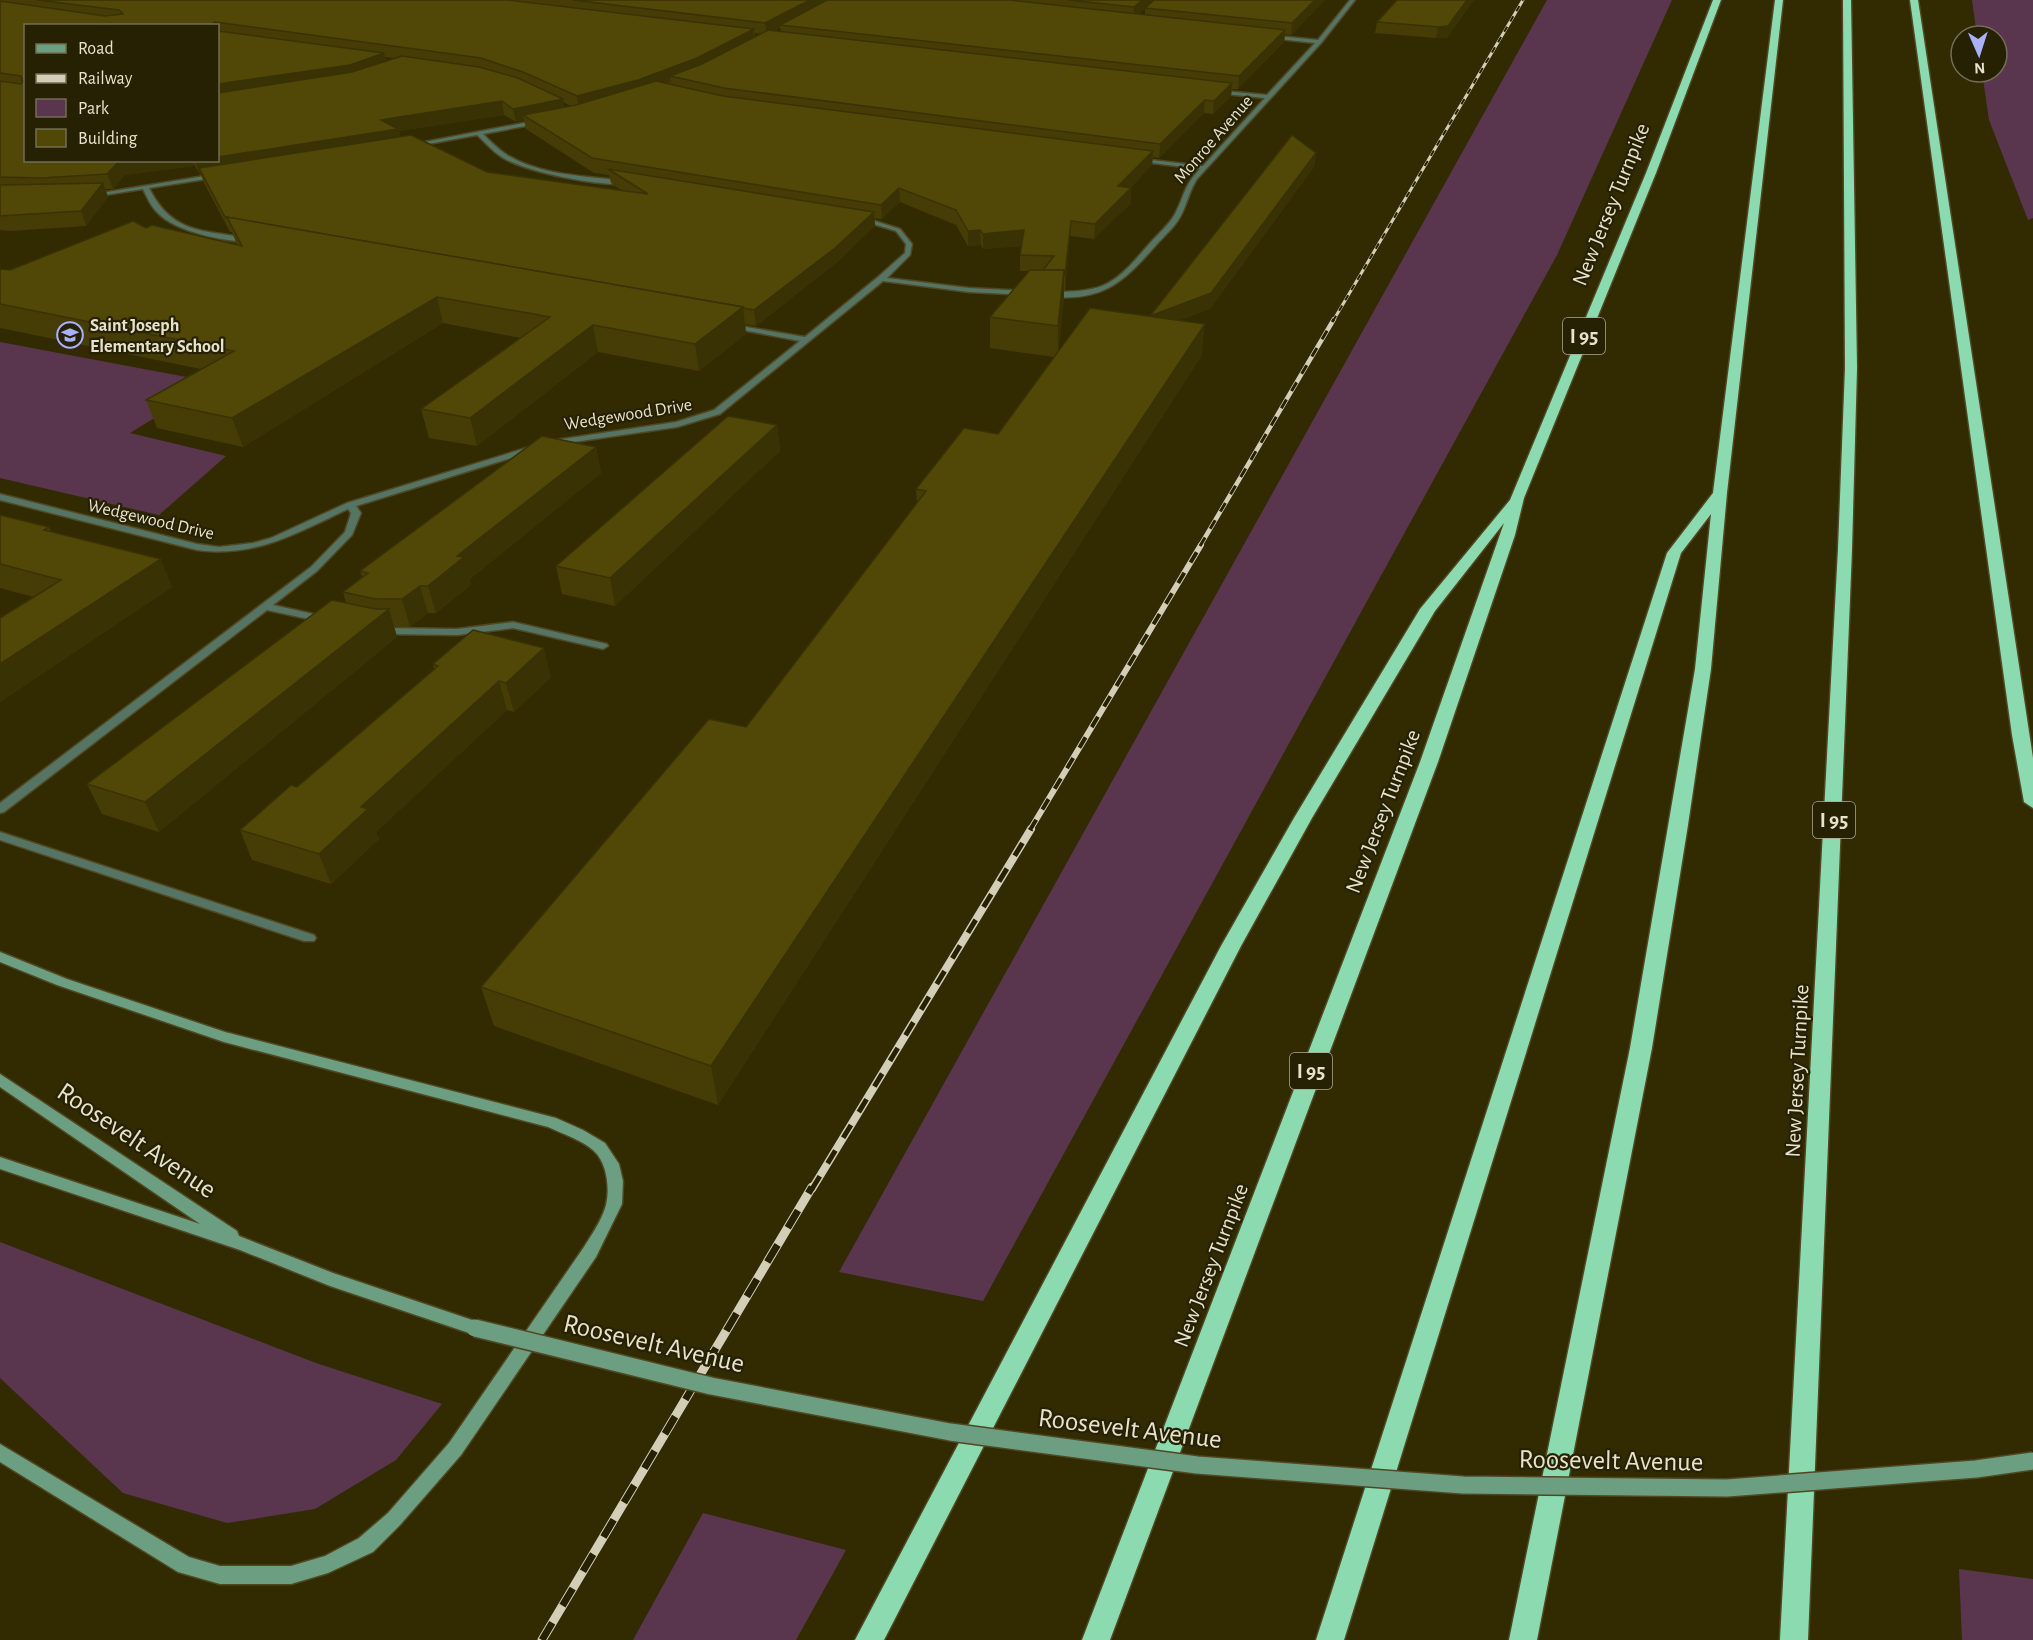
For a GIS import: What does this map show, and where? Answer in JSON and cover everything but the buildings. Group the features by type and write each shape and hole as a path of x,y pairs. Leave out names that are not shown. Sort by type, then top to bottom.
{"highway":[{"name":"New Jersey Turnpike","path":"1096,1640 1429,762 1508,535 1517,498 1651,173 1717,0"},
{"path":"1522,1640 1641,1048 1703,669 1720,494 1779,0"},
{"name":"New Jersey Turnpike","path":"1794,1640 1846,527 1851,368 1846,0"},
{"path":"1914,0 2018,724 2033,801"},
{"path":"1330,1640 1674,552 1720,494"},
{"path":"869,1640 1220,967 1292,837 1428,609 1517,498"}],"main road":[{"path":"0,957 73,986 224,1037 551,1122 600,1147 611,1164 615,1181 614,1204 590,1252 454,1449 394,1519 366,1545 328,1564 291,1575 256,1577 220,1575 185,1565 0,1452"},
{"name":"Roosevelt Avenue","path":"0,1080 244,1245"},
{"name":"Roosevelt Avenue","path":"0,1163 244,1245 330,1279 475,1328 711,1386 939,1430 1197,1465 1463,1485 1727,1488 1976,1469 2033,1461"}],"street":[{"name":"Monroe Avenue","path":"880,279 978,291 1065,294 1100,291 1120,282 1178,215 1184,192 1319,42 1353,0"},
{"path":"1261,35 1319,42"},
{"path":"1211,90 1269,97"},
{"path":"398,147 545,121"},
{"path":"479,134 507,158 524,164 549,171 629,184"},
{"path":"1129,158 1204,168"},
{"path":"79,196 226,175"},
{"path":"146,188 159,211 172,221 199,231 262,243"},
{"name":"Wedgewood Drive","path":"0,497 197,547 219,550 235,549 274,540 350,505 552,443 701,418 728,404 803,339 880,279 908,254 910,249 907,239 891,226 851,217"},
{"path":"725,325 803,339"},
{"path":"0,809 268,607 314,569 349,533 356,513 350,505"},
{"path":"268,607 337,622"},
{"path":"372,629 453,632 513,625 603,646"},
{"path":"0,836 309,938"}],"green space":[{"path":"1547,0 1672,0 1557,255 983,1301 839,1272"},
{"path":"1972,0 2033,0 2033,218 2028,220 1989,120 1984,84 2009,84 2009,24 1975,24"},
{"path":"0,342 213,382 130,433 226,456 159,515 0,478"},
{"path":"0,1242 316,1363 442,1404 396,1460 315,1509 227,1523 123,1493 0,1378"},
{"path":"703,1513 846,1550 796,1640 633,1640"},
{"path":"1959,1569 2033,1579 2033,1640 1962,1640"}],"railway":[{"path":"1333,321 1523,0"},
{"path":"1200,546 1334,319"},
{"path":"1030,830 1201,545"},
{"path":"812,1189 1031,829"},
{"path":"542,1640 812,1187"}],"place":[{"name":"Saint Joseph Elementary School","path":"70,335"}]}
